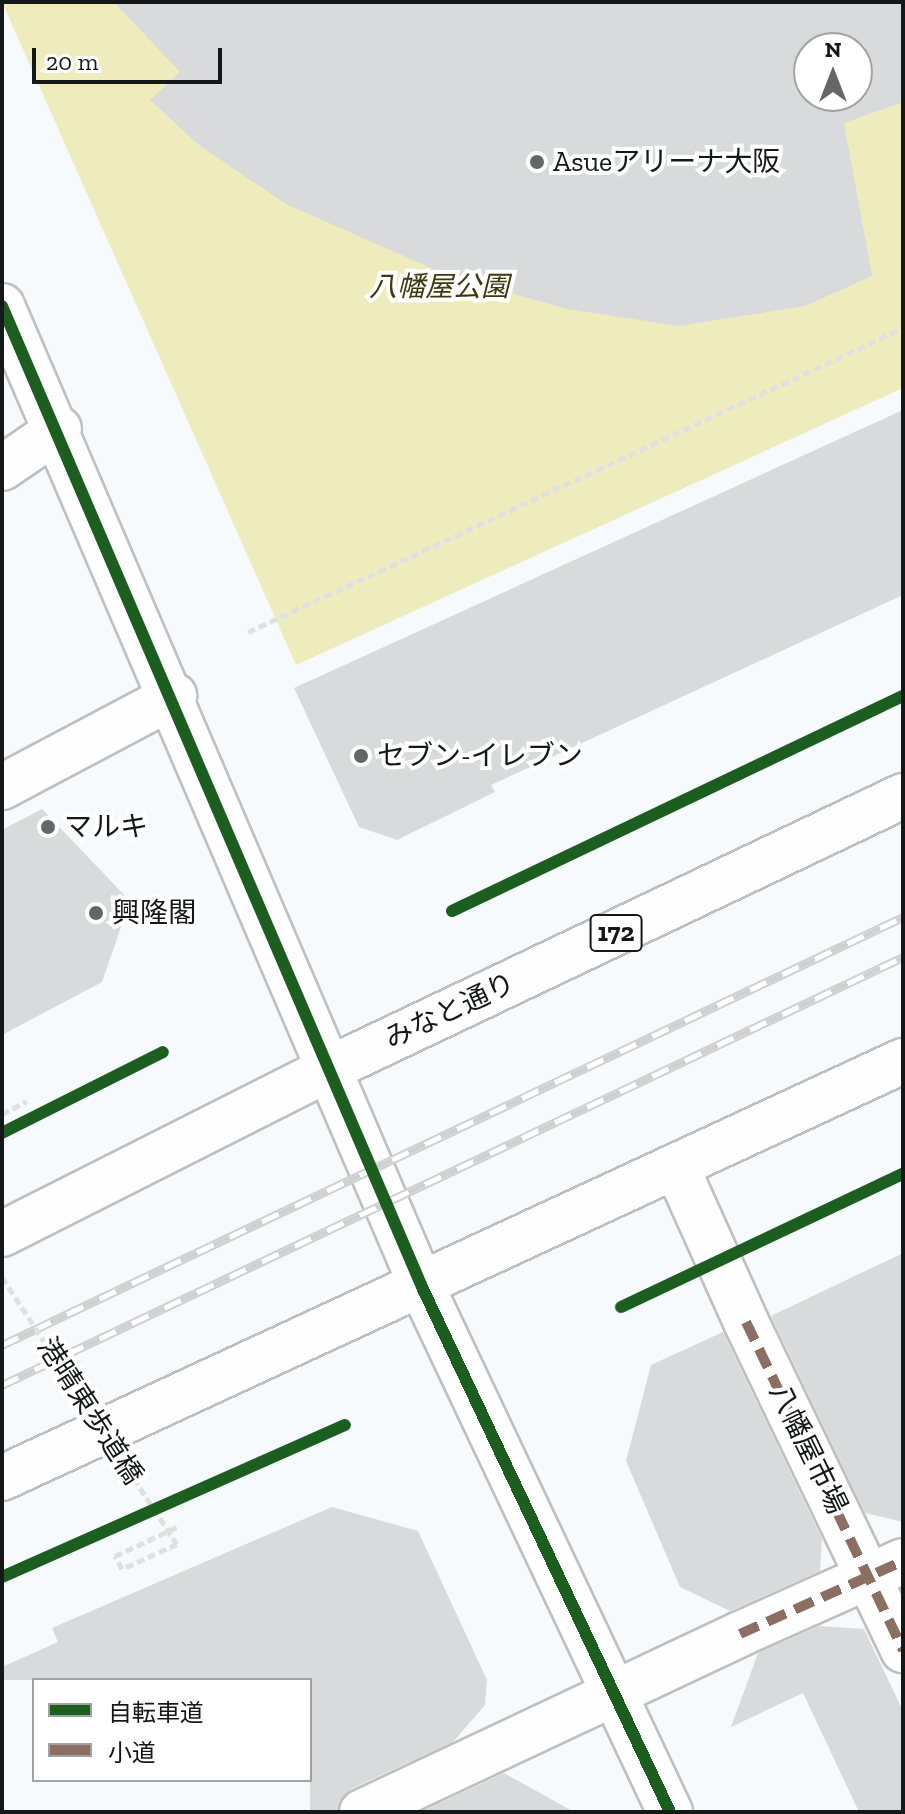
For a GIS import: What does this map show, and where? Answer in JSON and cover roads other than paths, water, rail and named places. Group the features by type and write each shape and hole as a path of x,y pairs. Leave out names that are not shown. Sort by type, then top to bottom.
{"main road":[{"path":"2,306 59,429 174,696 422,1287 670,1812"},
{"path":"2,468 59,429"},
{"path":"2,787 174,696"},
{"name":"みなと通り","path":"2,1234 329,1069 903,796"},
{"path":"2,1478 422,1287 903,1061"},
{"name":"八幡屋市場","path":"676,1166 746,1322 886,1568 903,1650"},
{"path":"362,1812 612,1692 886,1568"}],"railway":[{"path":"2,1345 903,917"},
{"path":"2,1385 903,957"}],"place":[{"name":"Asueアリーナ大阪","path":"537,162"},
{"name":"セブン-イレブン","path":"361,756"},
{"name":"マルキ","path":"48,827"},
{"name":"興隆閣","path":"96,913"}],"park label":[{"name":"八幡屋公園","path":"439,287"}]}
